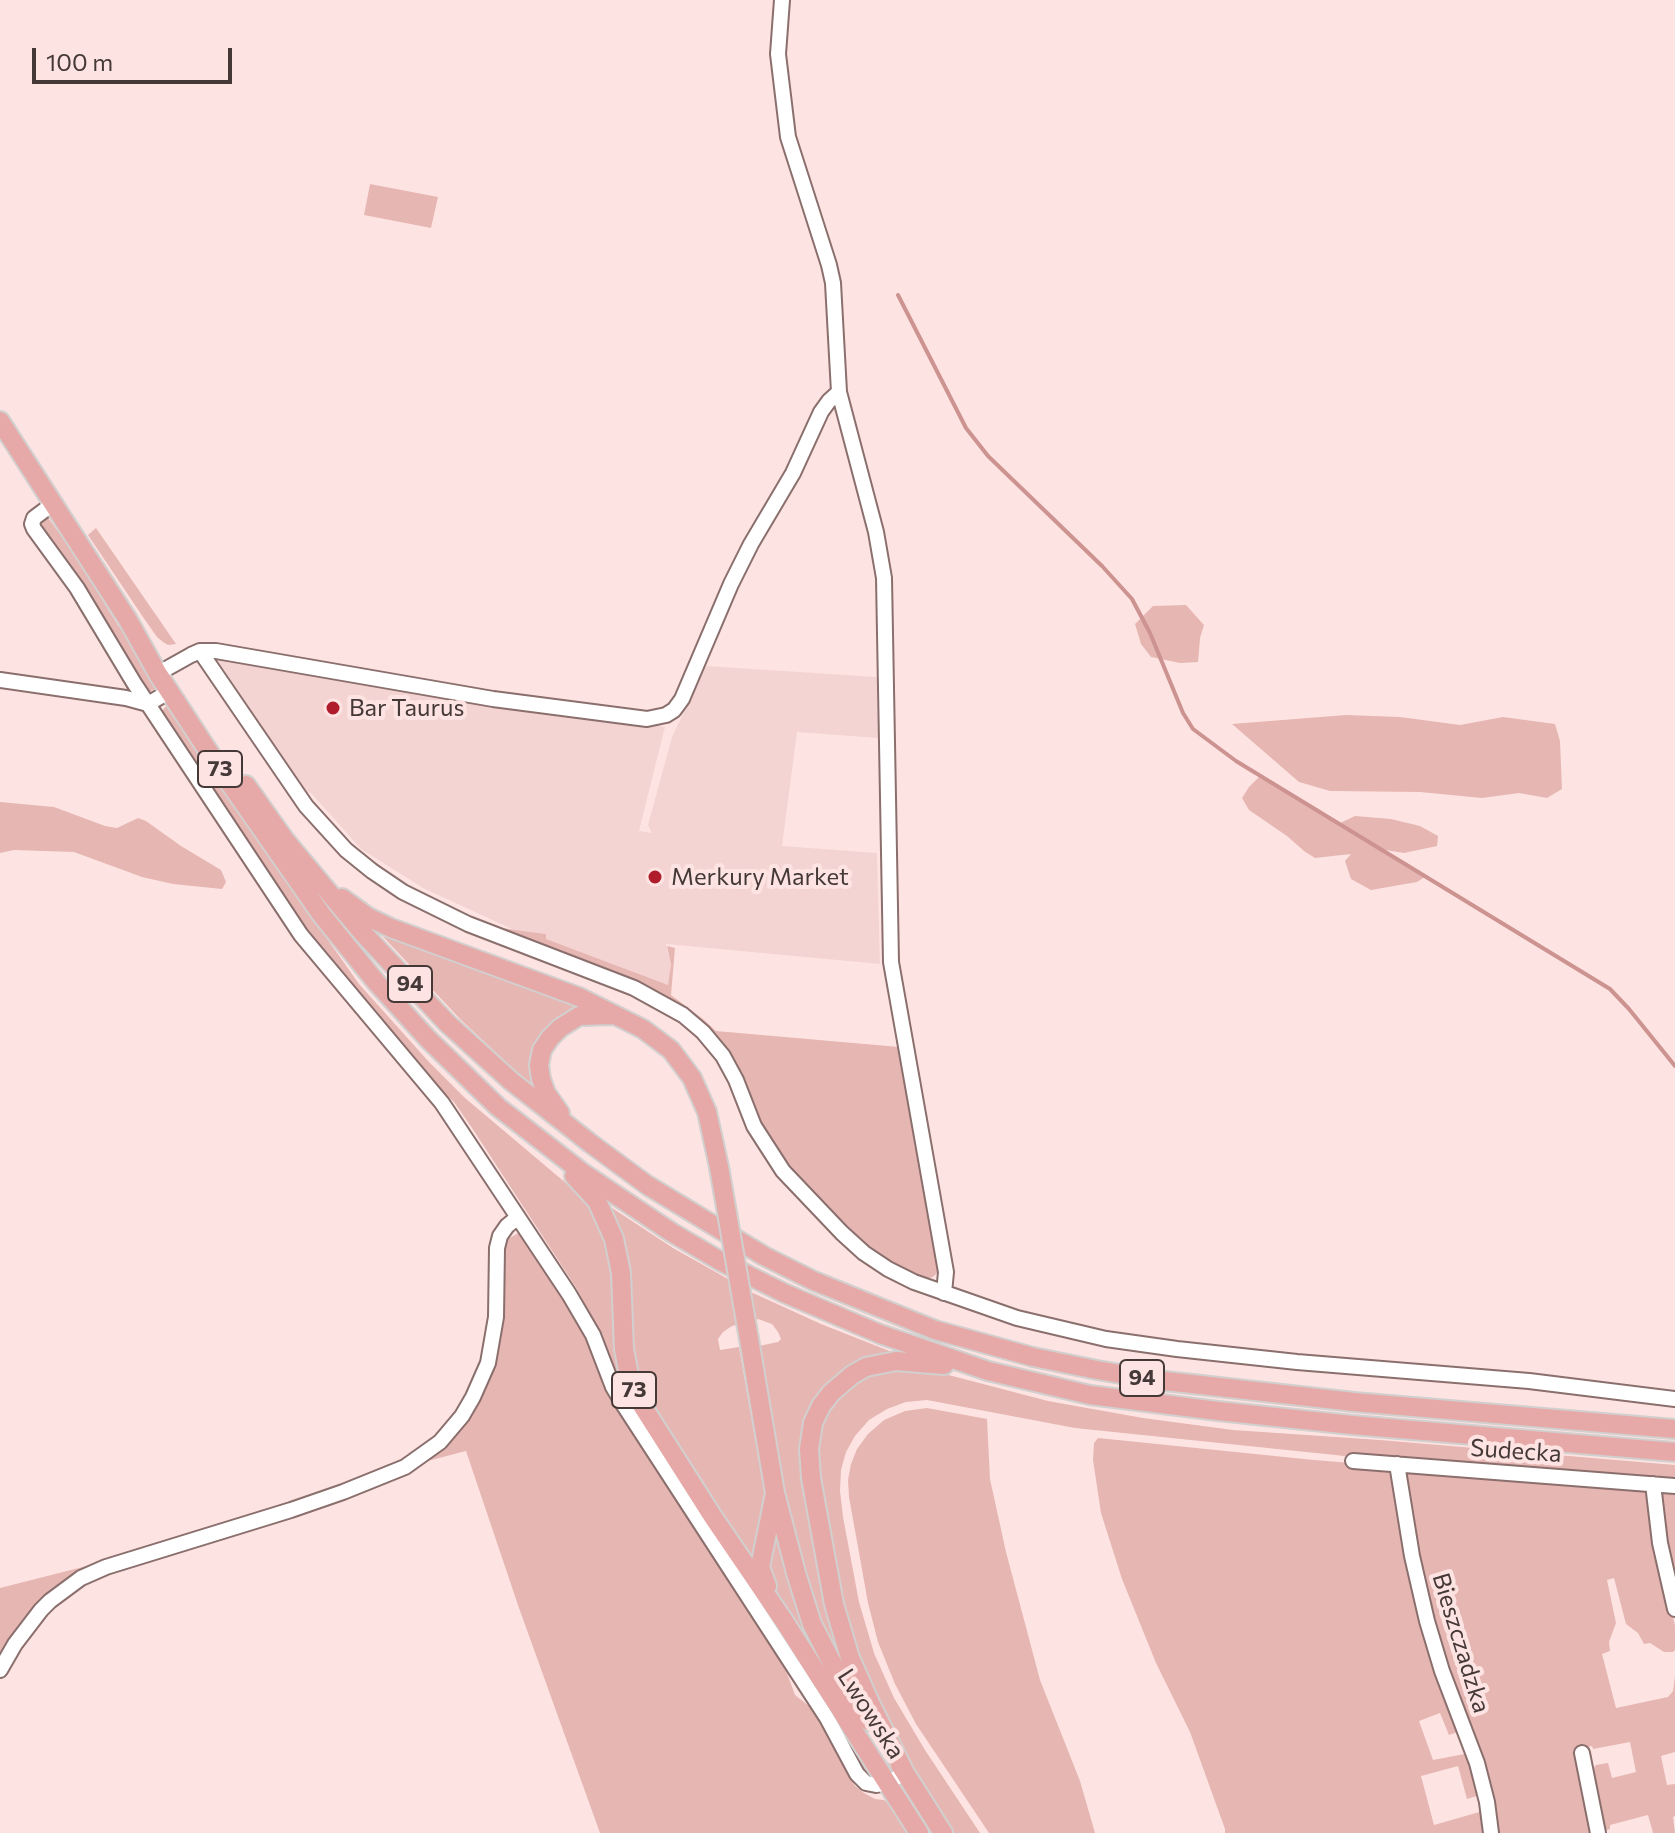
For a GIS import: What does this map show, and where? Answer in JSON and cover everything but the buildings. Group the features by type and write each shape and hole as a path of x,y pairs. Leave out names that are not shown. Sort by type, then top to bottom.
{"main road":[{"name":"73","path":"0,421 128,620 158,674 321,914 376,982 428,1039 498,1107 542,1142 597,1201 614,1239 621,1273 624,1349 636,1396 784,1621"},
{"name":"73","path":"128,620 166,669 285,840 317,879 368,917 391,928 535,980 618,1015 671,1050 692,1078 707,1112 719,1167 775,1493 796,1573 812,1624 844,1686 905,1773"},
{"name":"94","path":"317,879 447,1023 511,1081 590,1143 647,1185 764,1256 889,1313 935,1330 1033,1357 1184,1383 1354,1402 1675,1429"},
{"path":"590,1143 558,1111 546,1093 539,1065 542,1050 550,1038 579,1016 618,1015"},
{"name":"94","path":"542,1142 625,1202 722,1262 825,1312 988,1371 1090,1395 1218,1411 1675,1452"},
{"path":"905,1773 850,1658 834,1604 811,1478 809,1449 813,1423 831,1393 866,1367 896,1361 988,1371"},
{"path":"775,1493 760,1567 784,1621"},
{"name":"Lwowska","path":"784,1621 919,1833"},
{"name":"Lwowska","path":"905,1773 943,1833"}],"street":[{"path":"782,0 778,54 788,137 833,283 839,392 876,532 884,578 891,962 946,1272 944,1293"},
{"path":"166,669 200,651 216,651 493,699 647,719 666,715 682,699 754,538 793,473 821,412 839,392"},
{"path":"54,503 34,518 34,529 77,588 148,704 301,935 427,1084 569,1294 593,1335 623,1404 827,1718 857,1774 866,1783 876,1785 905,1773"},
{"path":"200,651 289,784 346,850 403,892 434,909 624,984 662,1002 703,1032 723,1056 754,1126 783,1171 864,1253 888,1269 914,1282 1017,1318 1063,1330 1163,1347 1529,1381 1675,1399"},
{"path":"0,680 126,698 148,704 170,691"},
{"path":"0,1670 41,1610 81,1578 106,1567 343,1492 405,1467 440,1442 462,1416 488,1363 496,1317 497,1248 500,1236 518,1217"},
{"name":"Sudecka","path":"1353,1461 1675,1486"},
{"name":"Bieszczadzka","path":"1397,1464 1412,1556 1427,1621 1442,1671 1477,1763 1491,1833"},
{"path":"1653,1484 1660,1543 1675,1609"},
{"path":"1582,1753 1598,1833"}],"shaded area":[{"path":"370,184 438,197 431,228 364,215"},
{"path":"47,516 156,682 158,686 148,693 124,652 39,527 40,519"},
{"path":"96,528 176,644 163,642 145,620 88,535"},
{"path":"1186,605 1204,625 1198,662 1180,663 1151,657 1141,644 1135,624 1153,606"},
{"path":"213,653 665,727 639,831 652,833 648,825 672,737 706,666 877,677 878,738 797,732 782,846 877,853 880,964 666,944 671,966 669,986 545,939 546,934 512,929 423,888 361,849 311,793 306,792"},
{"path":"167,706 175,713 280,872 359,984 465,1098 567,1184 596,1216 611,1256 621,1372 870,1768 869,1771 862,1770 626,1403 608,1362 603,1335 577,1289 472,1128 454,1102 427,1076 312,940 162,713"},
{"path":"1346,715 1400,717 1460,725 1503,717 1555,724 1560,741 1562,789 1547,798 1519,793 1482,798 1420,792 1330,791 1299,782 1232,724"},
{"path":"1260,776 1338,824 1355,816 1391,819 1420,826 1438,836 1437,846 1404,853 1379,849 1425,877 1417,882 1371,890 1351,879 1345,861 1351,854 1315,858 1249,810 1242,798"},
{"path":"0,802 54,807 117,828 138,818 221,870 226,882 222,889 173,884 142,877 74,852 14,850 0,853"},
{"path":"375,928 587,1006 577,1009 533,1081 535,1089 460,1019"},
{"path":"502,928 546,934 546,939 668,985 671,965 667,946 675,948 671,995 716,1031 899,1047 937,1273 925,1279 915,1277 863,1247 777,1155 762,1131 750,1101 681,1006 606,970 503,931"},
{"path":"606,1204 673,1248 753,1293 897,1354 887,1355 805,1429 860,1697 813,1609 787,1508 759,1346 778,1342 781,1339 778,1332 772,1324 758,1319 732,1326 718,1339 720,1350 739,1347 764,1490 766,1508 754,1566 640,1388"},
{"path":"520,1232 569,1306 605,1378 685,1513 698,1524 783,1662 795,1695 814,1710 831,1733 855,1786 892,1806 911,1833 600,1833 466,1451 416,1464 477,1398 503,1242"},
{"path":"905,1368 941,1373 1048,1401 1233,1430 1675,1465 1675,1482 1412,1463 1075,1428 927,1400 906,1402 887,1409 869,1420 846,1452 840,1491 843,1517 859,1602 874,1653 894,1698 980,1833 954,1833 902,1751 850,1639 828,1547 816,1446 822,1421 834,1399 854,1382 877,1371"},
{"path":"927,1408 987,1419 990,1479 1006,1552 1040,1680 1080,1781 1095,1833 989,1833 916,1724 878,1642 849,1497 851,1464 868,1434 884,1420 905,1411"},
{"path":"1098,1438 1641,1488 1647,1498 1675,1626 1675,1650 1664,1652 1650,1643 1644,1644 1638,1633 1626,1624 1614,1578 1607,1580 1616,1623 1609,1642 1610,1651 1602,1654 1616,1708 1668,1697 1673,1691 1675,1676 1675,1752 1661,1756 1667,1785 1675,1784 1675,1833 1653,1833 1648,1815 1610,1825 1610,1829 1603,1831 1600,1827 1591,1772 1596,1765 1608,1763 1612,1778 1636,1772 1630,1742 1576,1750 1594,1833 1496,1833 1486,1778 1469,1728 1449,1735 1440,1713 1419,1721 1433,1760 1470,1753 1480,1795 1467,1799 1458,1766 1421,1776 1434,1825 1483,1811 1487,1833 1225,1833 1190,1732 1156,1663 1122,1579 1101,1513 1093,1460 1094,1443"},
{"path":"1675,1490 1675,1587 1660,1496 1663,1491"},
{"path":"777,1538 790,1588 816,1654 772,1581 770,1555"},
{"path":"126,1556 74,1577 0,1662 0,1588"}],"waterway":[{"path":"898,295 966,428 988,456 1132,599 1193,729 1236,761 1610,989 1675,1066"}],"place":[{"name":"Bar Taurus","path":"333,708"},
{"name":"Merkury Market","path":"655,877"}]}
